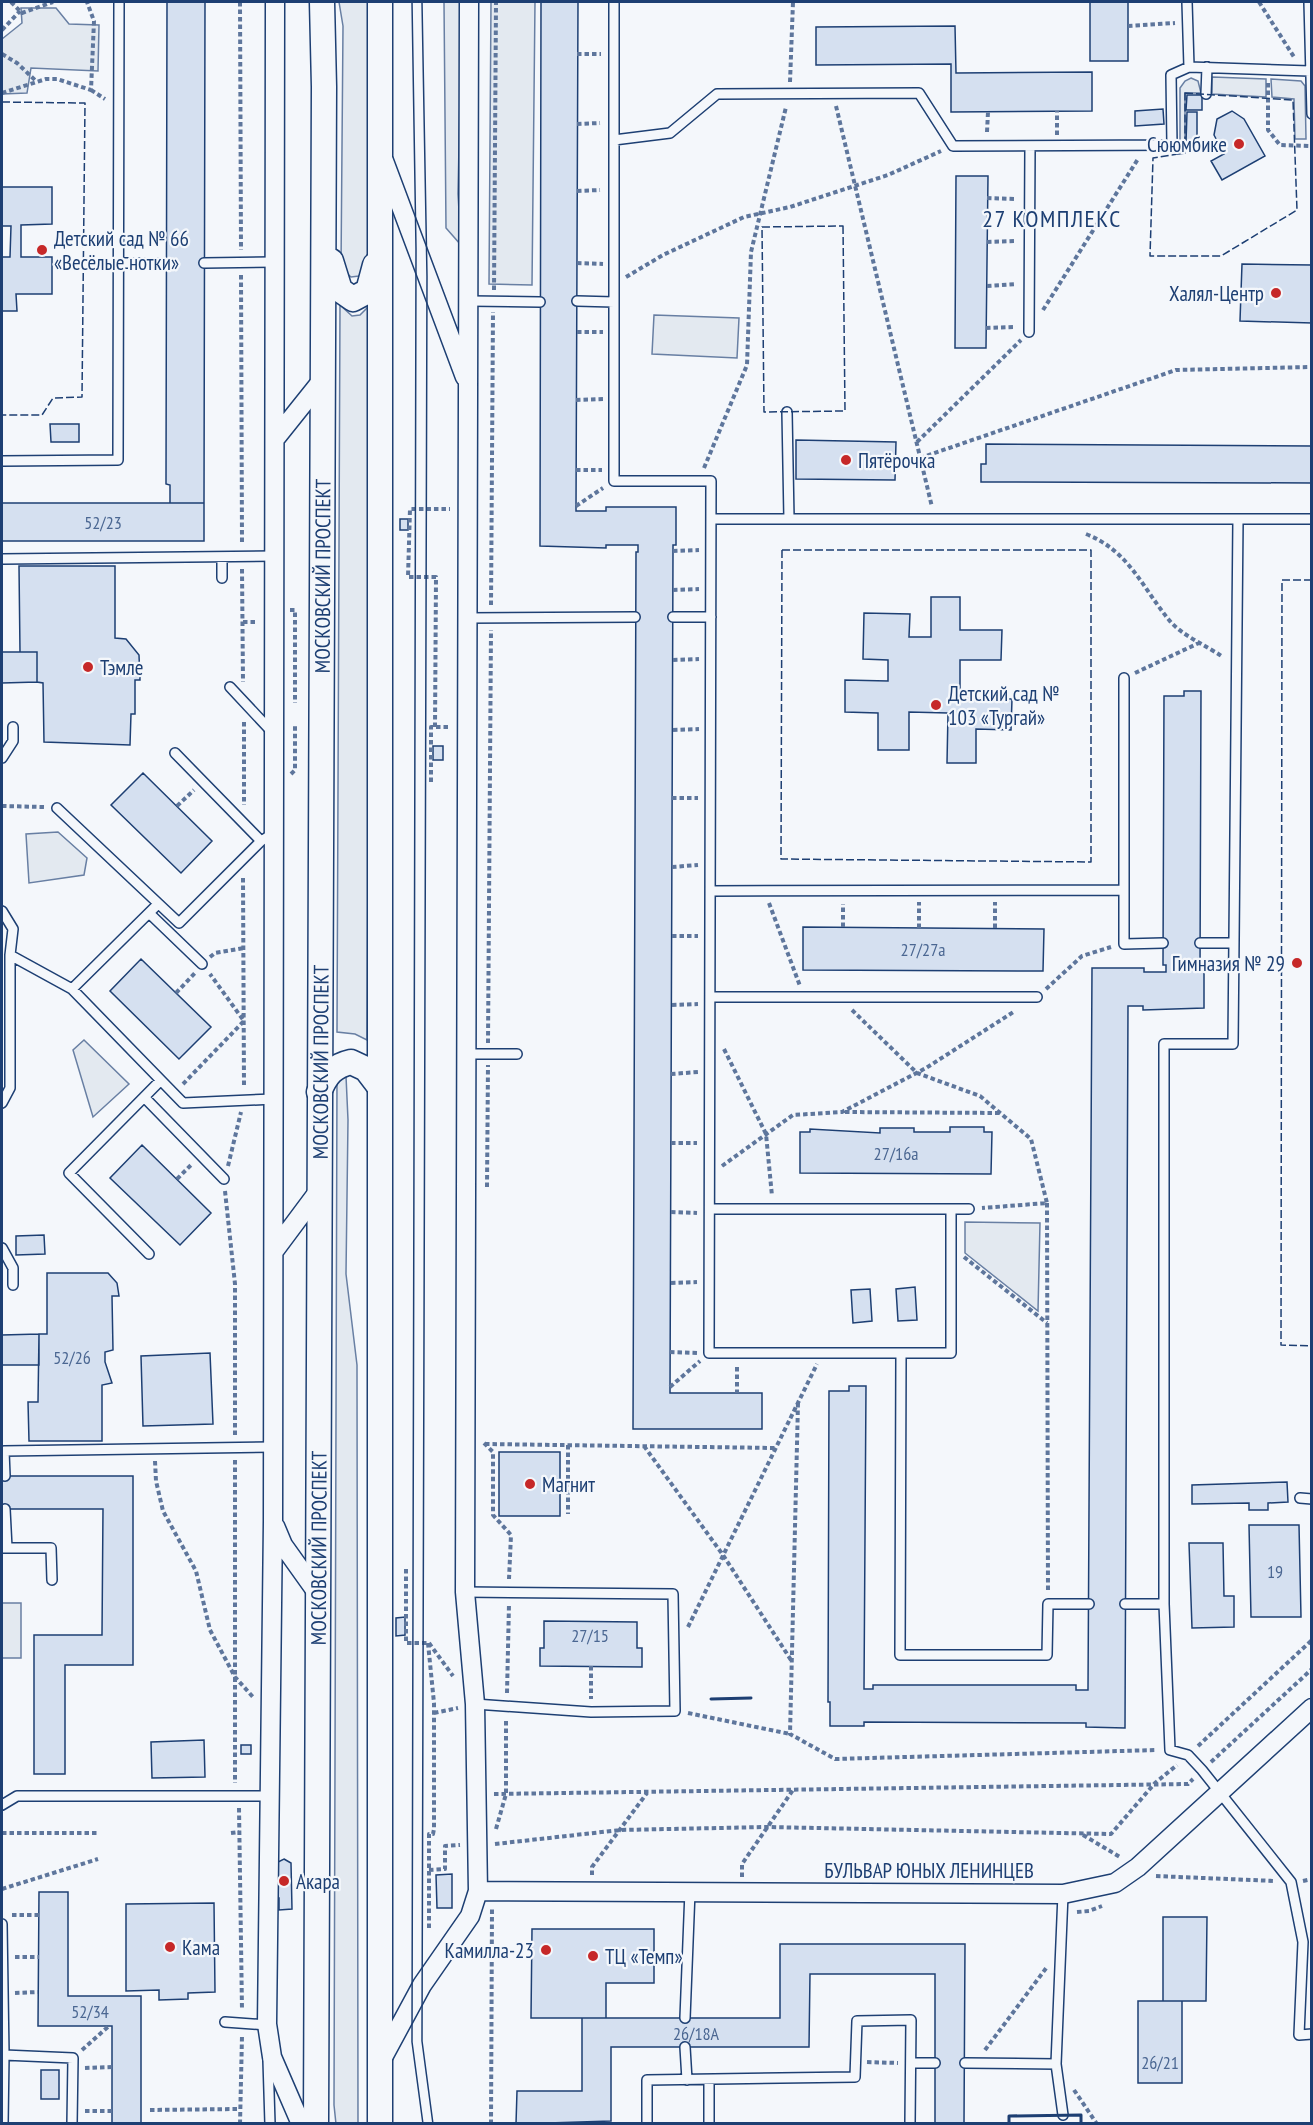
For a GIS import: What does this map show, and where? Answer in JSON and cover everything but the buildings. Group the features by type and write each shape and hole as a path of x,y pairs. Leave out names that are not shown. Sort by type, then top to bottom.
{"main road":[{"name":"МОСКОВСКИЙ ПРОСПЕКТ","path":"316,2124 318,1092 324,235 322,2"},
{"path":"380,2 382,155 380,2124"},
{"path":"324,235 340,290 353,299 369,291 381,237"},
{"path":"318,1092 325,1076 338,1065 351,1062 366,1069 380,1086"}],"street":[{"path":"275,2 274,734 267,837 274,1099 272,1713 267,2024 272,2057 301,2124"},
{"path":"380,2063 422,1986 470,1916 478,1891 475,1704 465,1592 469,2"},
{"path":"382,155 469,387"},
{"path":"274,439 323,379"},
{"path":"274,1251 318,1192"},
{"path":"273,1522 283,1545 318,1594"},
{"name":"БУЛЬВАР ЮНЫХ ЛЕНИНЦЕВ","path":"478,1891 690,1890 1063,1894 1115,1883 1138,1867 1311,1708"}],"lane":[{"path":"2,461 118,460 119,2"},
{"path":"614,2 614,481 711,481 709,1353 951,1353 951,1211"},
{"path":"1187,2 1189,67"},
{"path":"1309,2 1306,71 1311,114"},
{"path":"614,140 670,133 717,94 919,93 952,146 1172,145 1171,75 1189,67 1306,71"},
{"path":"1206,94 1207,67"},
{"path":"1029,329 1030,146"},
{"path":"204,263 275,262"},
{"path":"119,263 167,263"},
{"path":"470,302 540,302"},
{"path":"577,302 614,302"},
{"path":"787,412 789,519"},
{"path":"711,519 1311,519"},
{"path":"1238,519 1233,1044 1164,1044 1164,1604 1170,1750 1188,1755 1202,1770 1221,1791 1291,1882 1304,1942 1299,2035 1311,2034"},
{"path":"2,559 275,556"},
{"path":"222,557 222,578"},
{"path":"468,618 635,617"},
{"path":"673,617 711,617"},
{"path":"1124,678 1124,944 1163,944"},
{"path":"230,687 274,734"},
{"path":"2,758 13,741 13,727"},
{"path":"57,808 179,923 267,837 203,782 175,753"},
{"path":"710,891 1124,890"},
{"path":"72,989 158,904"},
{"path":"2,911 13,929 10,956 10,1088 2,1103"},
{"path":"150,913 202,964"},
{"path":"1200,943 1233,943"},
{"path":"10,956 72,989 183,1103 274,1099"},
{"path":"710,1001 804,997 1037,997"},
{"path":"467,1054 517,1054"},
{"path":"149,1254 69,1173 160,1081"},
{"path":"144,1097 224,1179"},
{"path":"710,1211 951,1211 969,1209"},
{"path":"2,1248 13,1268 13,1285"},
{"path":"901,1353 900,1655 1047,1655 1048,1604 1089,1604"},
{"path":"4,1476 4,1451 273,1448"},
{"path":"1299,1498 1311,1498"},
{"path":"5,1509 4,1548 51,1548 52,1580"},
{"path":"465,1592 674,1594 675,1711 591,1712 475,1704"},
{"path":"1125,1604 1164,1604"},
{"path":"2,1805 17,1796 269,1796"},
{"path":"685,2018 690,1890"},
{"path":"1063,1894 1056,2064 1063,2115"},
{"path":"2,1924 3,2124"},
{"path":"647,2124 647,2080 855,2077 856,2021 911,2020 910,2124"},
{"path":"225,2022 267,2024 270,2124"},
{"path":"685,2047 687,2080"},
{"path":"4,2055 73,2063 72,2124"},
{"path":"911,2063 935,2063"},
{"path":"970,2063 1056,2064"},
{"path":"709,2080 709,2124"}],"path":[{"path":"11,2 20,11 28,13 53,2"},
{"path":"2,93 36,81 57,79 91,90 94,21 89,2"},
{"path":"699,481 747,365 751,252 789,93 793,2"},
{"path":"1259,2 1306,71"},
{"path":"2,30 20,11"},
{"path":"1128,26 1187,22"},
{"path":"2,54 17,63 36,81"},
{"path":"578,54 615,54"},
{"path":"833,93 935,519"},
{"path":"1269,98 1268,130 1280,145 1311,146"},
{"path":"1057,111 1057,146"},
{"path":"987,146 988,112"},
{"path":"577,124 614,122"},
{"path":"614,285 663,255 744,217 888,175 952,146"},
{"path":"916,442 1029,329 1147,146"},
{"path":"577,191 614,190"},
{"path":"987,198 1030,199"},
{"path":"987,242 1030,241"},
{"path":"577,263 614,264"},
{"path":"987,286 1030,283"},
{"path":"986,328 1029,329"},
{"path":"577,332 614,332"},
{"path":"920,458 1176,370 1311,367"},
{"path":"576,400 614,398"},
{"path":"576,470 614,469"},
{"path":"576,506 614,481"},
{"path":"435,509 410,509 408,577 436,577 435,727"},
{"path":"1081,531 1101,540 1136,570 1170,622 1236,665"},
{"path":"673,551 711,550"},
{"path":"673,590 711,588"},
{"path":"295,610 295,708"},
{"path":"243,622 262,622"},
{"path":"1124,678 1201,642"},
{"path":"673,660 711,659"},
{"path":"431,782 431,727 468,728"},
{"path":"672,730 710,729"},
{"path":"177,806 203,782"},
{"path":"672,798 710,798"},
{"path":"2,806 57,808"},
{"path":"672,867 710,865"},
{"path":"919,890 919,928"},
{"path":"995,928 996,890"},
{"path":"765,891 804,997"},
{"path":"843,891 843,927"},
{"path":"672,936 710,936"},
{"path":"842,1112 916,1073 1037,997 1082,956 1124,944"},
{"path":"176,993 214,953 244,948"},
{"path":"173,1094 244,1021 202,964"},
{"path":"840,998 916,1073 980,1096 1031,1139 1047,1203 1048,1604"},
{"path":"672,1005 710,1001"},
{"path":"710,1022 766,1134 773,1210"},
{"path":"671,1074 710,1072"},
{"path":"710,1175 793,1115 842,1112 1000,1113"},
{"path":"671,1143 710,1144"},
{"path":"177,1179 201,1155"},
{"path":"969,1209 1047,1203"},
{"path":"671,1212 710,1211"},
{"path":"951,1247 1047,1324"},
{"path":"671,1282 710,1282"},
{"path":"235,1284 235,1781 239,1797 242,2022 240,2124"},
{"path":"670,1352 709,1353"},
{"path":"670,1387 709,1353"},
{"path":"736,1353 737,1393"},
{"path":"675,1653 823,1353"},
{"path":"790,1734 798,1404"},
{"path":"484,1444 775,1448"},
{"path":"568,1445 568,1514"},
{"path":"643,1445 723,1555 791,1660"},
{"path":"154,1449 156,1481 163,1511 196,1571 210,1630 235,1677 246,1692 272,1713"},
{"path":"406,1569 406,1643 429,1643 434,1703 434,1834 429,1834 429,1928"},
{"path":"429,1870 445,1869 445,1846 477,1845 620,1830 767,1827 1111,1834 1155,1783 1311,1640"},
{"path":"591,1666 591,1712"},
{"path":"476,1795 1188,1784 1311,1669"},
{"path":"675,1711 790,1734 834,1758 1170,1750"},
{"path":"742,1891 742,1864 794,1789"},
{"path":"592,1891 592,1867 648,1792"},
{"path":"231,1833 239,1832"},
{"path":"2,1833 98,1833"},
{"path":"1082,1835 1156,1876 1291,1882 1311,1880"},
{"path":"2,1889 98,1859"},
{"path":"2,1915 39,1915"},
{"path":"970,2063 1062,1947"},
{"path":"2,1958 39,1957"},
{"path":"3,1994 38,1992"},
{"path":"73,2063 109,2026"},
{"path":"855,2062 911,2063"},
{"path":"73,2063 112,2067"},
{"path":"1056,2064 1097,2124"},
{"path":"150,2110 240,2109"},
{"path":"72,2111 112,2111"}],"shaded area":[{"path":"339,2 368,2 368,266 359,276 351,277 341,268 343,26"},
{"path":"444,2 462,2 458,194 461,245 446,228"},
{"path":"491,2 535,2 532,285 489,284"},
{"path":"21,8 56,8 69,24 99,25 98,71 31,68 27,93 2,94 2,39 22,23"},
{"path":"1212,77 1266,79 1266,97 1212,94"},
{"path":"1191,78 1198,81 1201,93 1185,93 1185,153 1180,154 1180,88 1185,81"},
{"path":"1271,79 1301,81 1305,86 1306,139 1295,139 1294,99 1272,97"},
{"path":"371,304 367,1040 355,1034 337,1032 340,305 352,316 360,315"},
{"path":"654,315 739,318 737,358 652,354"},
{"path":"58,832 87,858 84,875 29,883 26,834"},
{"path":"84,1040 129,1084 93,1117 73,1050"},
{"path":"337,1075 346,1076 348,1120 346,1274 357,1365 358,2123 336,2124 334,2105"},
{"path":"965,1222 1040,1223 1038,1311 965,1253"},
{"path":"2,1603 21,1603 21,1658 2,1658"}],"tram line":[{"path":"412,2 416,249 412,2042 423,2124"},
{"path":"422,2 427,276 422,2041 433,2124"}],"fence":[{"path":"1185,93 1293,100 1297,210 1221,256 1150,256 1153,158 1185,153 1185,93"},
{"path":"2,102 85,103 82,397 53,398 42,415 2,415"},
{"path":"843,226 845,411 764,412 762,227 843,226"},
{"path":"782,550 1091,550 1091,862 781,859 782,550"},
{"path":"1312,580 1282,580 1281,1345 1312,1346"}],"wall":[{"path":"711,1699 751,1698"},
{"path":"1009,2124 1009,2116 1081,2115 1081,2124"}],"place":[{"name":"Сююмбике","path":"1239,144"},
{"name":"Детский сад № 66 «Весёлые нотки»","path":"42,250"},
{"name":"Халял-Центр","path":"1276,293"},
{"name":"Пятёрочка","path":"846,460"},
{"name":"Тэмле","path":"88,667"},
{"name":"Детский сад № 103 «Тургай»","path":"936,705"},
{"name":"Гимназия № 29","path":"1297,963"},
{"name":"Магнит","path":"530,1484"},
{"name":"Акара","path":"284,1881"},
{"name":"Кама","path":"170,1947"},
{"name":"Камилла-23","path":"546,1950"},
{"name":"ТЦ «Темп»","path":"593,1956"}],"district":[{"name":"27 КОМПЛЕКС","path":"1052,218"}]}
